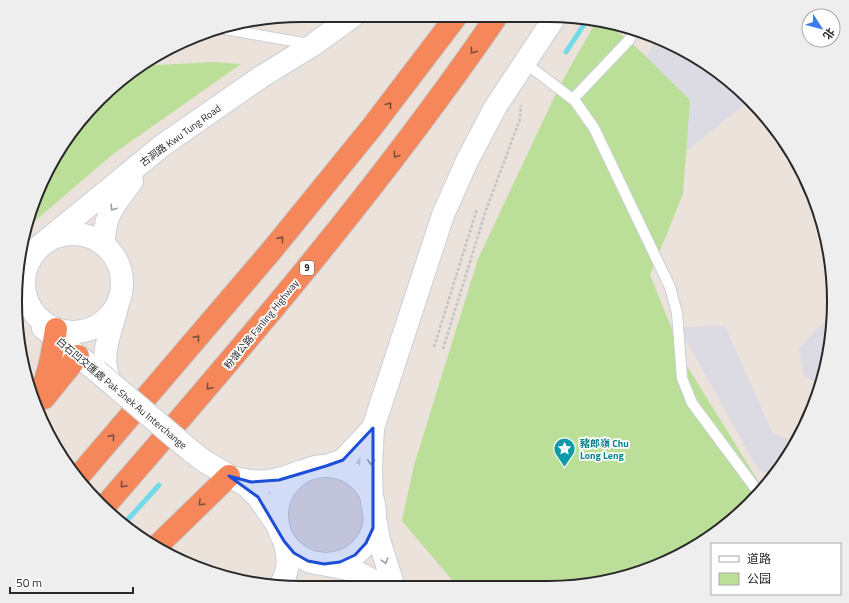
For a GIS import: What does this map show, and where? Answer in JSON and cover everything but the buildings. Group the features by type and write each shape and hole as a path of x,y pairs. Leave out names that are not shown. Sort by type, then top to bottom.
{"highway":[{"path":"81,473 272,250 372,127 452,22"},
{"name":"粉嶺公路 Fanling Highway","path":"108,503 245,345 358,205 460,70 493,22"},
{"path":"38,394 46,379 52,354 63,330"},
{"path":"41,402 78,356"},
{"path":"160,543 229,476"}],"street":[{"name":"古洞路 Kwu Tung Road","path":"25,262 36,249 163,145 261,77 313,45 345,22"},
{"path":"392,581 379,540 372,496 373,428 438,229 467,161 496,106 551,22"},
{"path":"104,244 104,228 109,213 133,179 163,145"},
{"path":"23,280 27,265 36,249 60,235 75,233 91,236 104,244 114,255 120,269 122,284 105,353 104,377"},
{"path":"22,305 25,296 23,282"},
{"path":"63,330 87,330 102,322 112,312 119,298"},
{"path":"22,305 42,321 63,330 89,348 104,377"},
{"name":"白石凹交匯處 Pak Shek Au Interchange","path":"22,305 78,356 204,461 229,476"},
{"path":"326,466 344,460 373,428"},
{"path":"229,476 251,482 258,482 279,480 318,466 334,466 350,471 363,482 372,496 375,512 373,528 366,543 355,555 340,562 303,568 288,580"},
{"path":"283,580 288,566 289,556 281,534 276,510 280,495 290,481 302,471"},
{"path":"229,476 248,486 258,497 294,553 308,561 353,570 374,581"}],"lane":[{"path":"234,31 313,45"},
{"path":"575,102 574,98 631,35"},
{"path":"524,62 575,102 594,128 670,287 677,313 682,378 692,403 756,488"}],"path":[{"path":"442,349 486,210 520,119"},
{"path":"434,347 477,209"}],"highlighted area":[{"path":"373,428 373,528 366,543 355,555 340,562 324,564 308,561 294,553 284,541 258,497 229,476 251,482 279,480 326,466 343,460"}],"shaded area":[{"path":"654,43 687,59 703,69 732,91 745,104 666,167 631,86"},
{"path":"826,319 822,356 815,382 803,375 799,348"},
{"path":"725,326 773,434 791,439 768,473 759,471 679,327"}],"green space":[{"path":"594,26 615,31 629,40 690,100 683,194 650,275 687,366 760,484 732,512 703,534 671,552 637,566 602,576 584,579 548,581 453,581 402,521 414,465 478,259 560,85"},
{"path":"213,62 241,64 113,154 34,222 43,195 59,162 80,131 91,117 117,91 152,65"}],"waterway":[{"path":"566,52 584,24"},
{"path":"127,520 159,485"}],"place":[{"name":"豬郎嶺 Chu Long Leng","path":"564,468"}]}
